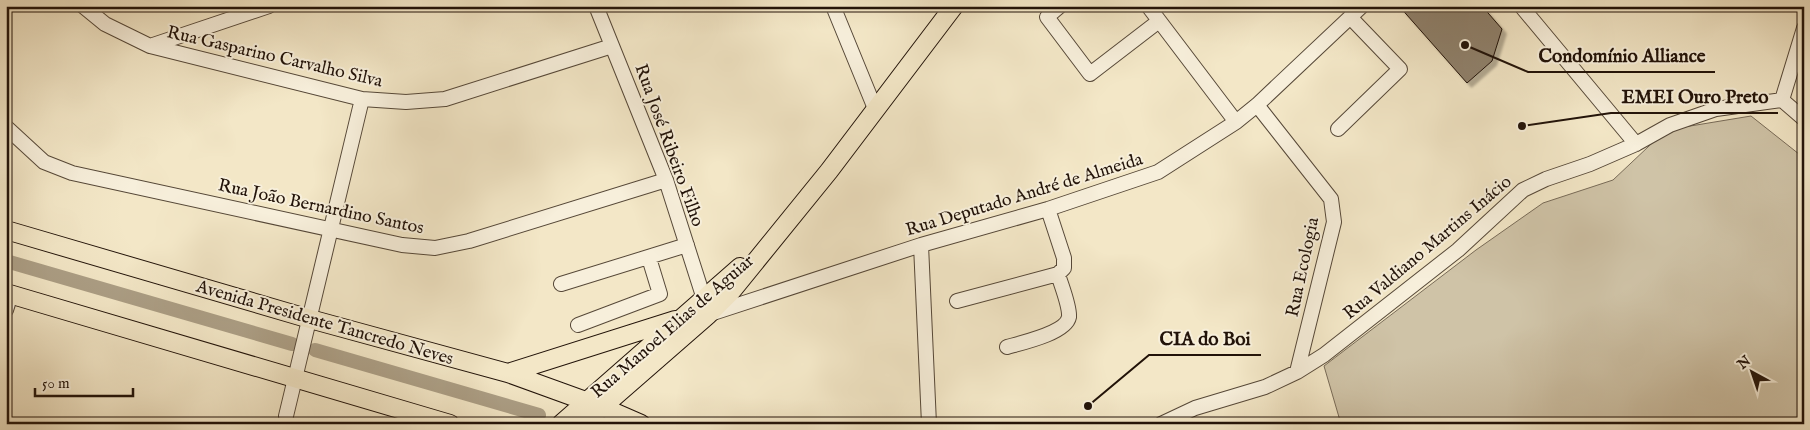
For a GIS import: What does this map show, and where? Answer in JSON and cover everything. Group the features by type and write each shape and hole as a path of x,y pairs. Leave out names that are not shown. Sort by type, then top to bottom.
{"main road":[{"name":"Rua Manoel Elias de Aguiar","path":"584,424 595,404 682,318 730,293 876,111 954,6"},
{"name":"Avenida Presidente Tancredo Neves","path":"6,230 309,323 508,373 595,404 634,421"},
{"path":"8,299 450,424"},
{"name":"Rua Manoel Elias de Aguiar","path":"561,424 632,380 706,307"},
{"path":"508,373 682,318"},
{"path":"632,380 623,395 622,410 634,421"}],"street":[{"name":"Rua Gasparino Carvalho Silva","path":"83,6 105,24 150,46 362,99 406,102 445,99 612,46"},
{"path":"150,46 269,6"},
{"name":"Rua José Ribeiro Filho","path":"596,6 666,180 706,307"},
{"path":"833,6 876,111"},
{"path":"1060,6 1047,17 1090,74 1159,21"},
{"path":"1148,6 1236,122"},
{"name":"Rua Deputado André de Almeida","path":"706,307 1048,209 1158,172 1236,122 1257,105 1362,6"},
{"path":"1521,6 1636,144"},
{"path":"1338,129 1400,69 1350,17"},
{"path":"1804,28 1782,100 1804,119"},
{"path":"287,414 362,99"},
{"name":"Rua Valdiano Martins Inácio","path":"1161,424 1195,408 1265,387 1297,372 1324,355 1458,250 1523,190 1546,179 1590,164 1636,144 1670,125 1716,109 1782,100"},
{"name":"Rua Ecologia","path":"1257,105 1331,199 1334,222 1297,372"},
{"name":"Rua João Bernardino Santos","path":"6,127 44,162 72,173 402,245 435,248 470,241 666,180"},
{"path":"957,301 1058,274 1064,268 1064,258 1048,209"},
{"path":"561,284 687,245"},
{"path":"921,245 929,424"},
{"path":"578,325 660,294 649,258"},
{"path":"1007,347 1056,331 1069,318 1058,274"}],"shaded area":[{"path":"1751,116 1804,158 1804,424 1341,424 1324,366 1476,250 1543,203 1613,180 1666,130"}],"building":[{"path":"1399,6 1482,6 1502,29 1492,61 1467,83"}],"waterway":[{"path":"6,261 292,344"},
{"path":"315,350 539,415"}],"place":[{"name":"Condomínio Alliance","path":"1465,45"},
{"name":"EMEI Ouro Preto","path":"1522,126"},
{"name":"CIA do Boi","path":"1088,406"}]}
